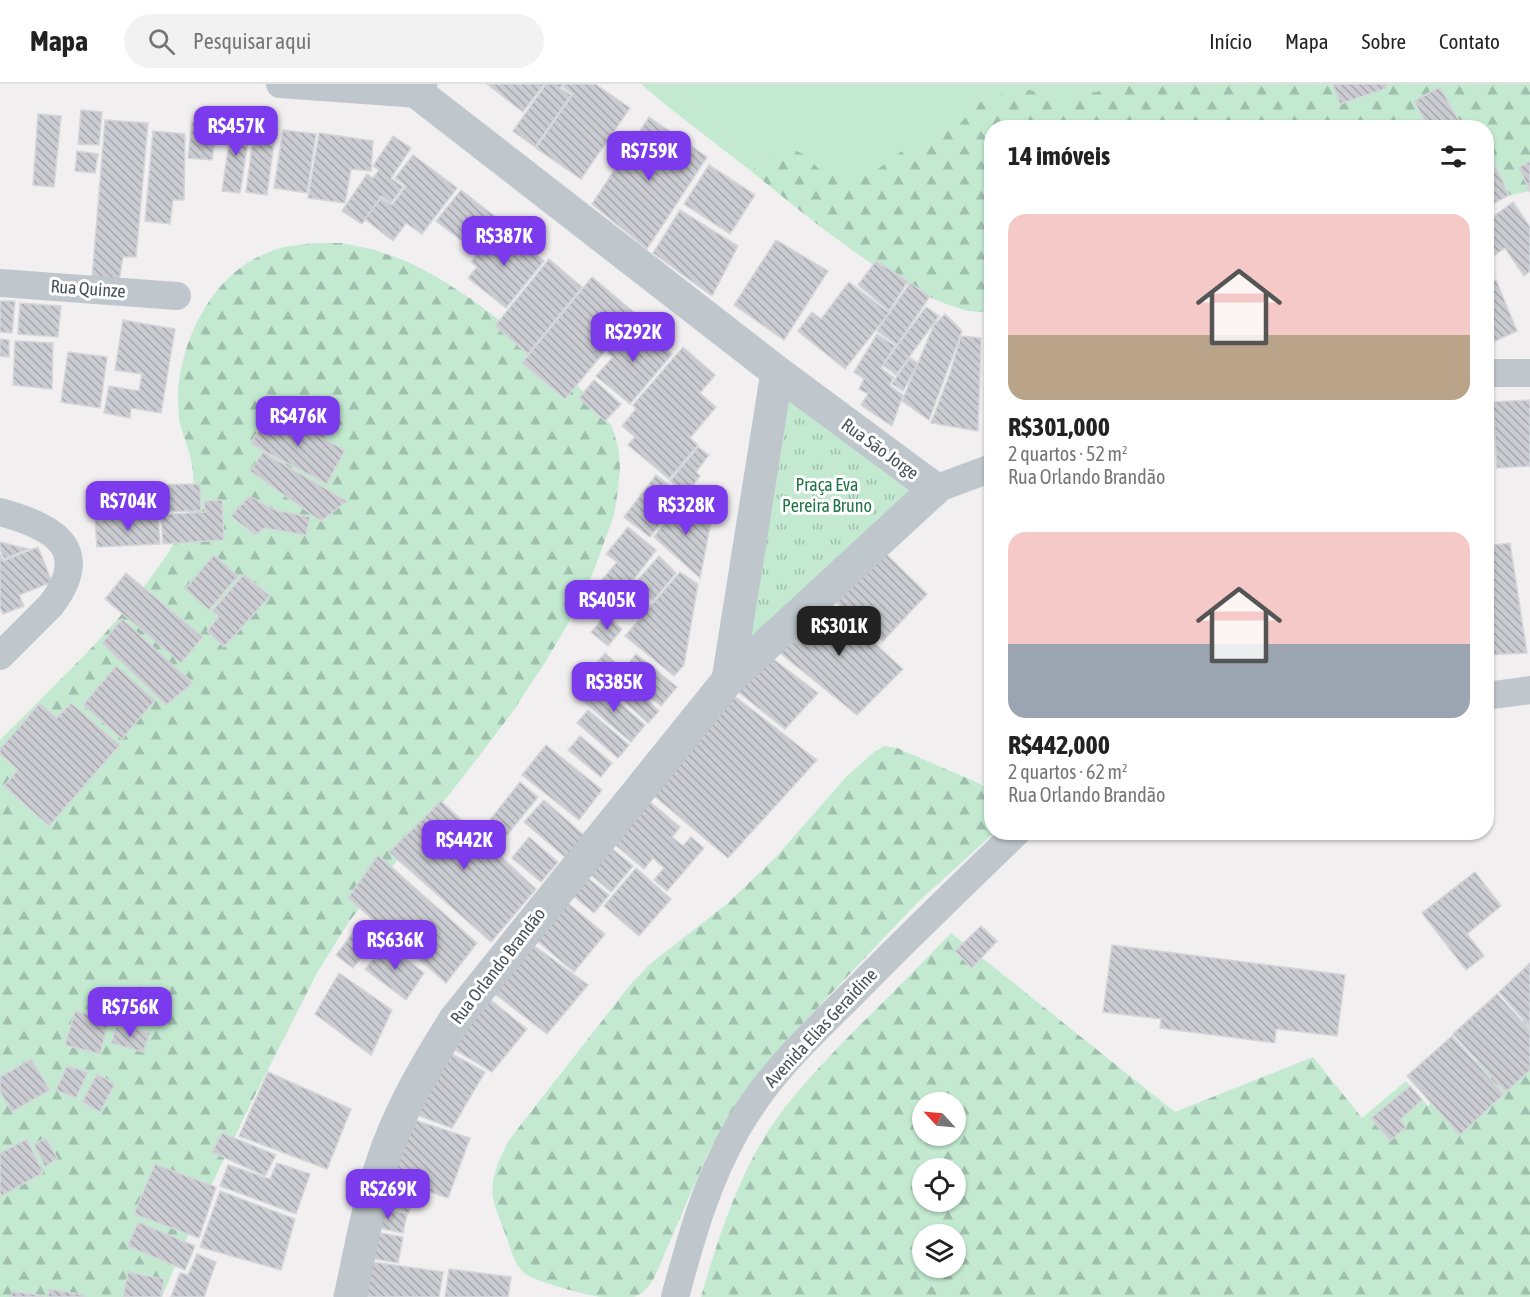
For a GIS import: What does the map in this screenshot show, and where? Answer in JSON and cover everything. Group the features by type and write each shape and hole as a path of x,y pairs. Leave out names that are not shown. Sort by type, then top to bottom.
{"street":[{"path":"280,84 420,89 777,372"},
{"name":"Rua Quinze","path":"0,283 177,296"},
{"name":"Rua São Jorge","path":"777,372 935,489 984,471"},
{"name":"Rua Orlando Brandão","path":"728,680 777,372"},
{"path":"1494,373 1530,373"},
{"name":"Rua Orlando Brandão","path":"350,1297 369,1207 381,1166 397,1125 424,1070 456,1018 728,680 935,489"},
{"path":"0,512 53,533 63,544 69,561 67,578 58,596 0,656"},
{"path":"1494,695 1530,690"},
{"name":"Avenida Elias Geraidine","path":"675,1297 692,1233 705,1196 738,1127 760,1092 787,1059 1009,840"}],"green space":[{"path":"641,84 1530,84 1494,120 984,120 984,312 968,311 935,299 872,264"},
{"path":"1117,84 1530,84 1530,191 1494,199 1494,120 984,120 984,311 965,310 934,299 900,281 832,235 751,171 770,155 786,146 805,155 819,169 852,173 874,172 910,145 959,125 978,103 1017,88 1069,97 1101,91"},
{"path":"342,243 375,250 406,261 437,277 507,326 581,389 612,426 619,451 620,471 614,515 593,573 568,624 544,664 511,714 348,923 317,973 197,1215 162,1297 0,1297 0,740 112,625 156,570 183,527 190,508 194,481 180,421 178,395 186,349 206,305 237,270 256,258 289,246"},
{"name":"Praça Eva Pereira Bruno","path":"777,372 935,489 728,680"},
{"path":"884,746 897,748 984,786 984,840 986,840 918,902 784,1043 727,1119 708,1153 656,1274 644,1291 634,1297 595,1296 549,1284 524,1273 517,1265 513,1255 497,1212 492,1190 494,1175 509,1140 630,985 650,964 728,903 775,858 847,776"},
{"path":"951,933 1175,1112 1313,1057 1362,1118 1406,1081 1428,1106 1530,1015 1530,1297 701,1297 720,1235 736,1194 765,1136 820,1066"}],"building":[{"path":"487,84 544,84 523,112"},
{"path":"546,84 563,84 560,88 571,95 535,147 513,131"},
{"path":"566,84 595,84 630,108 581,179 536,148 573,94 563,87"},
{"path":"1333,84 1386,84 1387,88 1340,104"},
{"path":"1440,87 1459,120 1425,120 1414,101"},
{"path":"81,110 102,112 99,145 78,144"},
{"path":"38,114 61,116 54,187 33,185"},
{"path":"256,117 277,120 267,195 246,192"},
{"path":"649,117 707,157 647,249 592,204"},
{"path":"105,120 148,123 136,257 123,257 119,281 92,278"},
{"path":"192,122 217,124 212,160 188,158"},
{"path":"232,122 251,122 240,193 222,191"},
{"path":"283,130 316,134 307,193 274,188"},
{"path":"153,131 185,134 184,200 173,200 170,224 145,221"},
{"path":"319,133 373,141 371,171 351,169 345,203 308,198"},
{"path":"393,136 411,148 391,178 403,187 391,203 381,196 362,224 342,211 367,174 373,178 379,170 373,166"},
{"path":"77,151 98,154 95,173 75,171"},
{"path":"413,155 457,188 422,234 406,223 393,241 365,219 381,198 392,205 406,186 395,178"},
{"path":"1530,161 1530,192 1519,167"},
{"path":"709,165 755,195 730,234 684,204"},
{"path":"1496,167 1509,195 1494,203 1494,168"},
{"path":"461,190 498,219 474,250 436,221"},
{"path":"1513,202 1530,227 1530,271 1524,276 1505,248 1494,254 1494,216"},
{"path":"680,210 738,246 712,296 653,253"},
{"path":"499,225 544,261 506,308 468,278 477,267 471,262"},
{"path":"776,240 828,271 784,340 734,305"},
{"path":"549,259 582,287 528,354 495,326"},
{"path":"876,261 908,281 889,311 858,285"},
{"path":"592,277 636,314 565,399 522,363"},
{"path":"1496,280 1517,331 1494,341 1494,281"},
{"path":"849,282 889,313 845,369 798,331 812,312 821,319"},
{"path":"910,283 930,296 897,345 877,331"},
{"path":"0,301 15,301 12,333 0,332"},
{"path":"20,303 61,306 58,337 18,334"},
{"path":"926,307 939,316 896,375 883,365"},
{"path":"945,314 962,331 929,420 902,401 934,325"},
{"path":"123,320 175,329 161,413 131,408 130,418 104,413 109,386 139,391 142,374 115,370"},
{"path":"634,321 672,354 630,404 596,376 613,357 607,352"},
{"path":"877,334 895,346 881,368 894,378 889,385 903,395 892,426 861,405 868,394 859,389 864,379 854,372"},
{"path":"961,336 981,338 978,431 931,423"},
{"path":"0,339 9,340 9,357 0,356"},
{"path":"15,341 53,343 52,389 13,385"},
{"path":"683,347 715,375 700,393 716,407 690,438 698,445 669,479 628,445 635,437 622,426 636,409 633,405"},
{"path":"68,352 107,357 100,408 61,402"},
{"path":"910,358 918,363 903,391 892,384"},
{"path":"594,380 621,404 605,421 579,398"},
{"path":"1530,400 1530,466 1497,468 1494,402"},
{"path":"269,410 345,450 327,484 251,444"},
{"path":"698,447 709,455 696,472 700,476 686,495 670,481"},
{"path":"263,452 347,501 321,521 250,471"},
{"path":"656,475 683,495 650,537 624,517"},
{"path":"200,484 201,511 149,512 149,495 139,495 139,485"},
{"path":"249,496 275,510 310,517 306,535 264,528 255,535 231,516"},
{"path":"683,498 711,522 700,578 654,537"},
{"path":"222,500 224,540 163,544 161,515 205,512 204,501"},
{"path":"158,517 160,544 97,547 95,520"},
{"path":"628,527 656,550 631,583 639,589 615,618 588,597 617,562 606,554"},
{"path":"0,542 28,549 4,559"},
{"path":"1510,543 1527,653 1494,655 1494,545"},
{"path":"38,547 52,582 19,595 24,606 3,614 0,607 0,554 3,561"},
{"path":"880,548 927,594 883,641 829,596"},
{"path":"214,555 238,576 209,610 185,589"},
{"path":"659,556 676,573 653,601 635,583"},
{"path":"680,572 698,584 684,665 674,676 625,636"},
{"path":"126,573 203,637 181,663 105,599"},
{"path":"244,574 270,596 224,647 207,631 219,617 212,611"},
{"path":"825,599 903,669 857,715 774,648"},
{"path":"606,615 622,629 608,646 591,632"},
{"path":"122,619 193,683 166,705 102,643"},
{"path":"605,653 619,666 608,680 593,667"},
{"path":"636,654 677,687 661,706 621,673"},
{"path":"768,655 818,693 785,729 737,691"},
{"path":"116,666 155,700 122,739 83,705"},
{"path":"623,678 659,711 648,723 612,690"},
{"path":"598,684 645,725 631,742 583,701"},
{"path":"728,691 817,760 728,858 646,789"},
{"path":"40,703 57,718 71,703 120,745 49,826 4,786 18,770 0,754 0,749"},
{"path":"588,710 629,745 618,758 577,723"},
{"path":"580,736 612,763 601,777 568,750"},
{"path":"546,745 602,790 579,820 522,775"},
{"path":"520,782 538,797 507,835 489,821"},
{"path":"642,795 680,827 672,837 683,846 691,837 704,848 667,891 654,880 664,868 653,858 644,869 606,837"},
{"path":"544,800 585,836 566,858 524,822"},
{"path":"441,801 536,889 491,942 389,852"},
{"path":"529,837 558,862 541,882 512,858"},
{"path":"604,842 633,866 611,892 582,867"},
{"path":"378,855 477,943 446,983 348,898"},
{"path":"636,868 671,899 639,936 604,906"},
{"path":"579,871 609,895 594,913 564,888"},
{"path":"1475,872 1501,906 1467,934 1484,956 1466,970 1422,913"},
{"path":"559,896 605,934 574,972 529,934"},
{"path":"361,922 378,937 353,968 336,955"},
{"path":"981,926 997,941 972,968 955,951"},
{"path":"525,939 588,985 547,1034 486,987"},
{"path":"386,943 424,973 406,1000 365,969"},
{"path":"1112,945 1345,975 1337,1036 1276,1029 1275,1043 1160,1028 1161,1019 1103,1012"},
{"path":"1530,963 1530,1027 1499,992"},
{"path":"339,973 392,1010 371,1055 315,1014"},
{"path":"482,993 527,1029 492,1072 447,1045"},
{"path":"1497,994 1530,1030 1530,1070 1506,1092 1453,1034"},
{"path":"75,1011 109,1020 100,1054 65,1045"},
{"path":"117,1024 150,1033 143,1052 111,1043"},
{"path":"1452,1036 1504,1094 1460,1135 1407,1076"},
{"path":"443,1049 485,1072 452,1128 409,1112"},
{"path":"31,1059 50,1090 12,1112 0,1091 0,1077"},
{"path":"67,1066 88,1072 76,1098 56,1090"},
{"path":"268,1072 351,1109 327,1169 239,1136"},
{"path":"97,1074 115,1084 100,1112 82,1102"},
{"path":"1410,1086 1422,1100 1400,1120 1406,1127 1390,1141 1371,1118"},
{"path":"405,1117 470,1138 448,1198 385,1177"},
{"path":"222,1133 276,1155 265,1176 212,1152"},
{"path":"46,1138 57,1158 45,1167 34,1144"},
{"path":"27,1139 43,1173 1,1196 0,1153"},
{"path":"277,1163 310,1174 296,1214 220,1186 228,1165 270,1179"},
{"path":"155,1164 216,1187 199,1238 134,1214"},
{"path":"381,1183 415,1192 409,1213 375,1204"},
{"path":"220,1191 295,1219 281,1270 200,1247"},
{"path":"374,1206 407,1214 403,1233 370,1226"},
{"path":"138,1222 195,1246 185,1270 128,1246"},
{"path":"369,1231 403,1237 398,1263 364,1257"},
{"path":"197,1254 216,1262 204,1297 171,1297 180,1273 188,1275"},
{"path":"365,1261 443,1272 439,1297 360,1297"},
{"path":"449,1269 511,1277 508,1297 445,1297"},
{"path":"128,1272 164,1279 161,1297 123,1297"},
{"path":"49,1289 84,1295 84,1297 48,1297"},
{"path":"12,1291 43,1296 43,1297 11,1297"}]}
